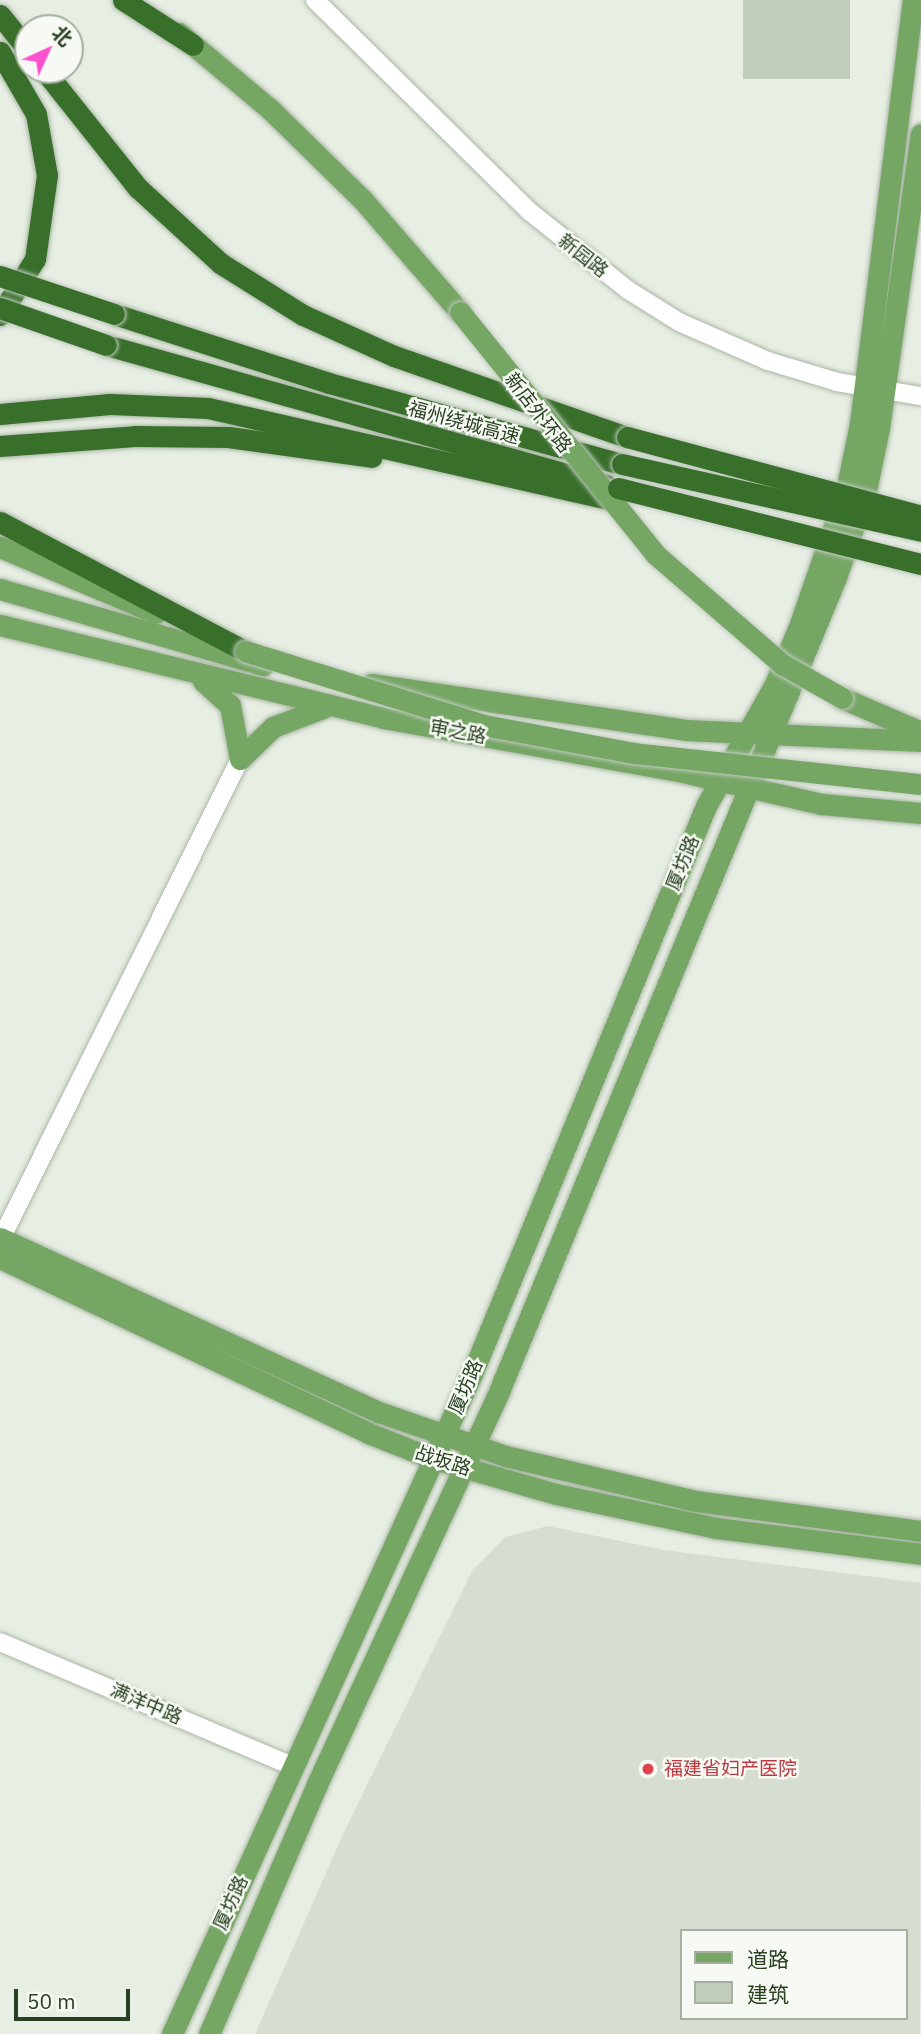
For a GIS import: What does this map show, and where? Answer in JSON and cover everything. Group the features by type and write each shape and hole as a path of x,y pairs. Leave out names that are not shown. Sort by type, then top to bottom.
{"highway":[{"path":"123,0 192,44"},
{"path":"0,15 14,32"},
{"path":"0,52 36,114 47,175 36,259 0,315"},
{"path":"55,84 138,188 231,271 303,315 394,356 627,437 921,516"},
{"name":"福州绕城高速","path":"0,276 329,383 622,464 921,531"},
{"name":"福州绕城高速","path":"0,308 106,345 616,494 843,549 921,564"},
{"path":"0,414 110,404 208,408 481,472"},
{"path":"0,446 32,441 228,437 481,472 616,494"},
{"path":"0,522 245,651"}],"main road":[{"name":"新店外环路","path":"138,0 271,110 371,208 429,273 655,554 716,612 782,664 869,712 921,732"},
{"path":"875,389 913,0"},
{"path":"875,389 921,134"},
{"name":"厦坊路","path":"209,2034 317,1784 475,1446 774,733 865,495 875,389"},
{"name":"厦坊路","path":"172,2034 434,1459 706,806 723,779 786,657 832,534 875,389"},
{"path":"0,547 245,651 484,725 634,753 921,784"},
{"name":"审之路","path":"0,589 284,670 747,734 921,741"},
{"name":"审之路","path":"0,625 196,676 329,706 723,779 822,804 921,813"},
{"path":"196,676 230,705 240,759"},
{"path":"240,759 273,727 329,706"},
{"name":"战坂路","path":"0,1244 379,1412 475,1446 696,1501 921,1531"},
{"name":"战坂路","path":"0,1244 368,1433 434,1459 556,1494 716,1528 921,1554"}],"street":[{"name":"新园路","path":"315,0 529,211 628,290 734,348 812,376 921,396"},
{"path":"0,1244 240,759"},
{"name":"满洋中路","path":"0,1642 292,1766"}],"shaded area":[{"name":"福建省妇产医院","path":"548,1526 664,1550 921,1583 920,2034 255,2034 344,1832 472,1571 505,1537"}],"building":[{"path":"743,0 850,0 850,79 743,79"}],"place":[{"name":"福建省妇产医院","path":"648,1769"}]}
